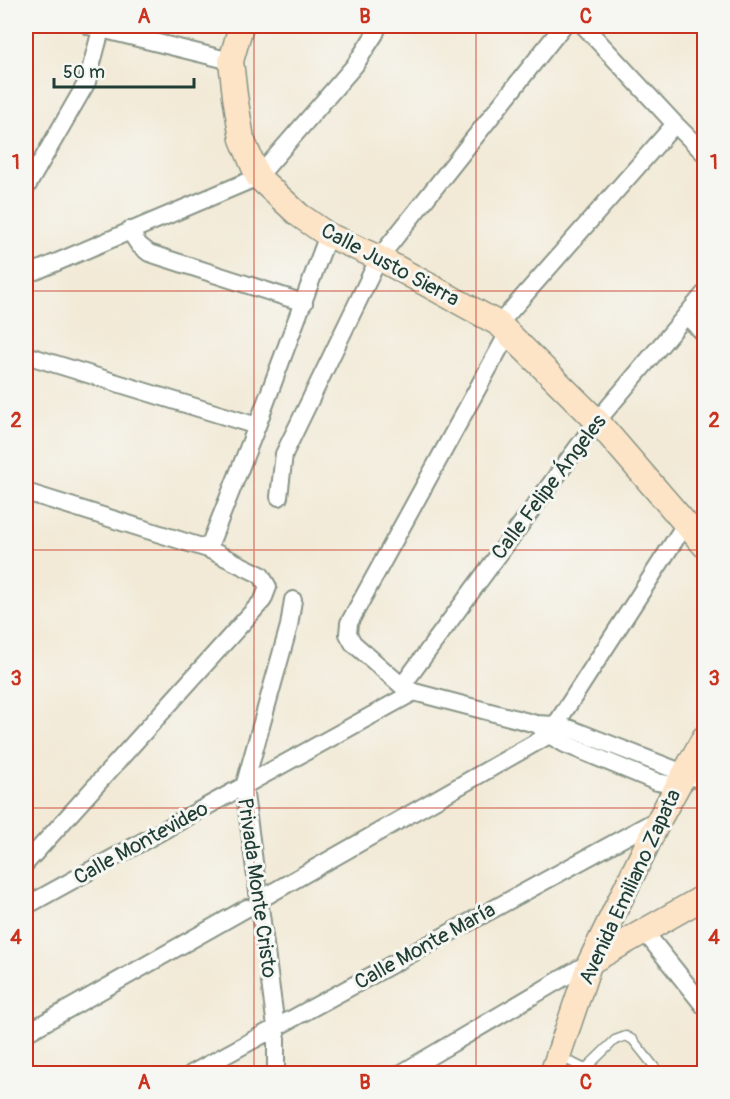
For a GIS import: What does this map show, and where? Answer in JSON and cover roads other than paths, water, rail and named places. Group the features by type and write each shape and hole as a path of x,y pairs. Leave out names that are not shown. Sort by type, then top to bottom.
{"street":[{"path":"26,188 87,82 98,27 231,61 241,26"},
{"path":"36,271 258,177 355,65 378,26"},
{"path":"279,497 284,454 379,258 563,26"},
{"path":"584,26 705,153"},
{"name":"Calle Justo Sierra","path":"231,61 242,139 258,177 299,215 328,235 379,258 504,328 597,421 705,545"},
{"path":"675,124 504,328 349,623 348,634 353,643 408,689 536,724 691,779"},
{"path":"129,231 139,245 149,253 304,303"},
{"path":"208,549 257,426 328,235"},
{"name":"Calle Felipe Ángeles","path":"408,689 597,421 705,294"},
{"path":"686,315 705,334"},
{"path":"26,355 257,426"},
{"path":"26,492 208,549 261,575 268,587 263,600 26,862"},
{"path":"26,1033 553,730 686,523"},
{"name":"Privada Monte Cristo","path":"276,1074 276,1027 253,904 244,787 289,626 294,600"},
{"name":"Calle Montevideo","path":"26,906 244,787 408,689"},
{"name":"Avenida Emiliano Zapata","path":"555,1064 590,962 660,818 691,779 705,738"},
{"name":"Calle Monte María","path":"191,1074 660,818"},
{"path":"400,1074 705,897"},
{"path":"644,931 705,1006"}],"lane":[{"path":"555,1064 586,1071 615,1040 626,1036 633,1040 660,1074"}]}
